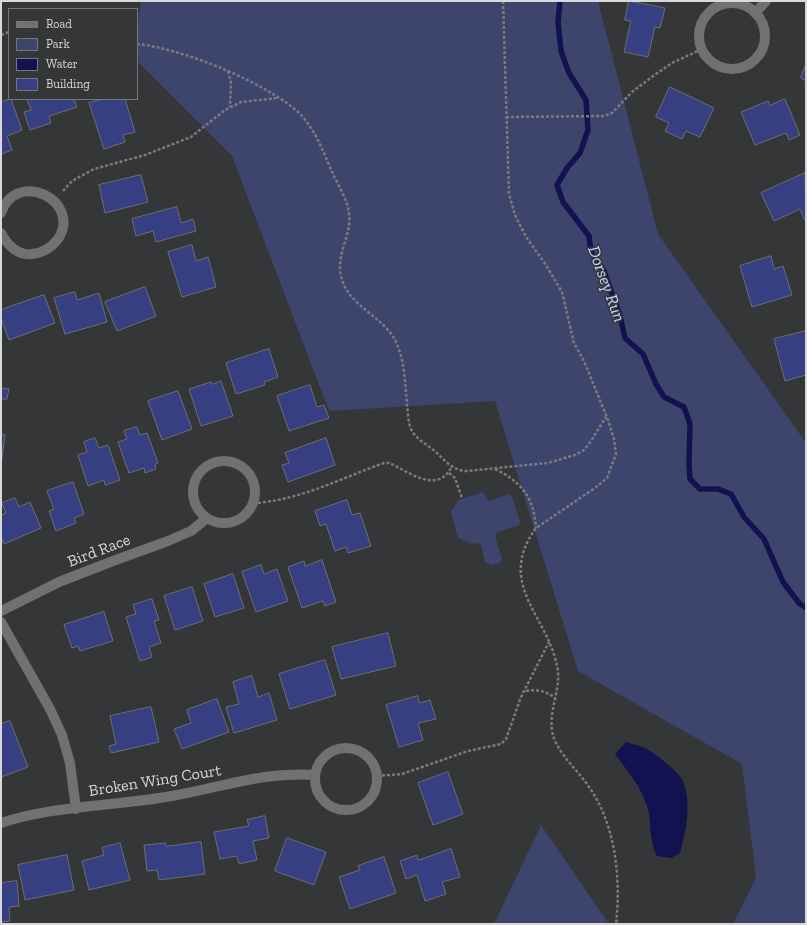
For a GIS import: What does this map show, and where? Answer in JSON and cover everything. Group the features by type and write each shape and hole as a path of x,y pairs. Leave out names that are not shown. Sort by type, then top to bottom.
{"street":[{"path":"755,13 766,1"},
{"path":"730,4 743,5 755,13 762,22 765,33 762,49 752,63 740,68 728,69 715,65 707,58 702,49 699,37 701,24 707,15 717,7 730,4"},
{"path":"1,213 3,206 10,198 21,192 33,191 45,194 54,200 60,209 63,223 60,235 54,244 45,251 30,254 16,251 6,243 1,233"},
{"path":"221,461 235,463 246,470 253,481 255,493 253,503 248,511 234,521 221,523 206,518 196,507 193,495 194,483 199,472 208,465 221,461"},
{"name":"Bird Race","path":"1,610 59,582 174,539 191,531 206,518"},
{"path":"1,622 50,709 62,735 70,763 76,809"},
{"path":"349,748 360,752 367,757 374,766 377,776 373,795 365,803 356,808 343,810 329,805 321,798 316,788 315,775 320,762 330,753 337,749 349,748"},
{"name":"Broken Wing Court","path":"1,823 35,814 178,796 268,775 315,775"}],"path":[{"path":"503,1 509,194 515,214 526,237 544,262 562,292 574,342 591,377 606,416 614,439 616,454 607,478 595,488 536,528 524,549 521,579 524,591 554,654 558,673 552,714 552,729 555,741 590,787 601,808 617,862 618,890 616,924"},
{"path":"138,44 181,53 228,71 278,98 301,116 315,134 345,199 349,214 349,220 340,258 341,276 346,291 356,303 389,331 396,342 402,360 407,409 412,431 417,438 452,466 459,471 495,468 548,463 575,455 584,450 592,442 606,416"},
{"path":"506,117 604,116 612,113 632,92 672,63 702,49"},
{"path":"228,71 231,83 230,107"},
{"path":"54,200 72,181 83,174 191,137 230,107 241,102 278,98"},
{"path":"253,503 271,502 297,496 384,462 423,480 435,480 449,473 452,466"},
{"path":"495,468 507,474 520,486 531,500 535,513 536,528"},
{"path":"449,473 455,478 462,498"},
{"path":"377,776 402,774 445,758 501,744 506,739 514,713 549,642"},
{"path":"525,691 535,690 546,692 555,698"}],"green space":[{"path":"141,1 598,1 658,234 806,443 806,924 733,924 756,878 742,764 578,671 495,401 329,411 232,156 138,62 138,20"},
{"path":"483,492 489,501 509,494 512,497 520,521 519,525 497,532 495,536 502,559 500,563 491,565 485,562 481,545 477,543 472,544 458,538 451,512 458,500"},
{"path":"541,825 609,924 490,924 495,922"}],"water":[{"path":"626,742 643,747 653,753 671,767 683,781 686,789 688,807 686,827 680,853 671,858 657,856 652,841 649,814 644,797 615,754"}],"building":[{"path":"629,1 665,8 660,28 655,27 648,57 624,52 631,21 625,20"},
{"path":"806,64 806,81 801,78"},
{"path":"670,87 714,108 700,137 686,131 682,139 665,131 669,123 656,117"},
{"path":"785,99 800,135 789,140 786,133 755,145 741,112 768,101 770,105"},
{"path":"11,100 22,130 7,136 12,150 1,154 1,102"},
{"path":"27,100 74,100 77,107 49,116 51,123 30,130 24,112 31,110"},
{"path":"100,100 125,100 135,132 123,135 125,142 104,149 89,103"},
{"path":"805,173 806,219 804,219 800,209 774,221 761,193"},
{"path":"141,175 148,202 105,213 99,185"},
{"path":"177,207 181,223 193,219 196,231 156,242 153,231 136,236 132,219"},
{"path":"192,245 196,261 208,257 216,287 182,297 168,252"},
{"path":"771,256 774,269 783,266 792,295 752,307 740,266"},
{"path":"145,287 156,316 117,331 105,302"},
{"path":"75,292 77,300 99,293 107,322 65,334 54,298"},
{"path":"44,295 55,323 9,340 1,318 1,310"},
{"path":"806,331 806,375 785,381 774,339"},
{"path":"269,349 278,377 264,382 265,385 236,394 226,363"},
{"path":"221,381 233,416 201,426 189,389 211,382 212,384"},
{"path":"310,385 317,407 324,405 329,418 289,431 277,396"},
{"path":"1,388 9,389 7,399 2,399 1,403"},
{"path":"178,391 192,429 162,440 148,401"},
{"path":"137,427 140,435 147,433 158,463 155,464 156,469 145,473 144,468 129,473 118,442 127,439 124,431"},
{"path":"1,434 5,435 1,466"},
{"path":"95,438 99,448 108,445 120,480 105,485 104,480 88,486 78,455 87,452 84,442"},
{"path":"326,438 335,465 288,482 282,465 289,463 285,453"},
{"path":"73,482 84,514 74,518 76,523 56,531 49,511 54,509 47,491"},
{"path":"15,498 19,507 30,502 41,528 4,544 1,537 1,515 6,513 2,503"},
{"path":"347,500 352,515 360,513 371,546 348,553 346,547 335,551 326,524 320,526 315,511"},
{"path":"322,560 336,602 325,606 323,601 302,608 288,567 304,561 305,566"},
{"path":"261,565 264,574 277,569 288,601 256,612 242,572"},
{"path":"233,574 244,608 215,617 204,584"},
{"path":"192,587 203,621 175,630 164,596"},
{"path":"152,599 159,620 154,621 161,643 149,647 152,657 140,661 126,617 136,614 133,605"},
{"path":"104,612 113,641 80,651 78,646 72,648 64,625"},
{"path":"388,633 396,666 341,679 332,647"},
{"path":"325,660 336,695 290,709 279,674"},
{"path":"252,676 258,697 269,693 277,720 234,733 226,707 239,704 233,682"},
{"path":"418,696 419,703 430,700 436,719 418,723 423,740 399,747 386,705"},
{"path":"217,699 229,732 182,749 174,729 191,723 187,710"},
{"path":"151,707 159,742 111,753 109,746 116,744 110,716"},
{"path":"10,721 28,767 1,777 1,724"},
{"path":"448,772 463,814 433,825 418,783"},
{"path":"265,816 269,838 253,841 257,860 239,864 237,856 220,859 214,832 249,826 247,820"},
{"path":"287,838 326,852 314,885 275,871"},
{"path":"201,842 205,874 159,880 157,870 147,871 144,845 165,843 166,846"},
{"path":"120,843 130,880 89,890 82,861 104,855 102,848"},
{"path":"451,849 460,877 442,882 446,894 425,901 417,875 406,879 400,861 417,855 418,860"},
{"path":"67,855 74,890 25,900 18,865"},
{"path":"384,857 396,893 350,909 339,877 360,870 358,866"},
{"path":"17,881 19,906 9,907 10,921 1,922 1,883"}],"waterway":[{"name":"Dorsey Run","path":"560,1 558,22 561,51 569,73 586,100 588,130 580,153 567,168 557,185 563,202 589,236 591,252 604,271 620,316 625,338 643,354 656,384 664,397 684,407 690,424 690,479 700,489 718,489 731,494 744,517 764,539 783,582 799,603 806,608"}]}
